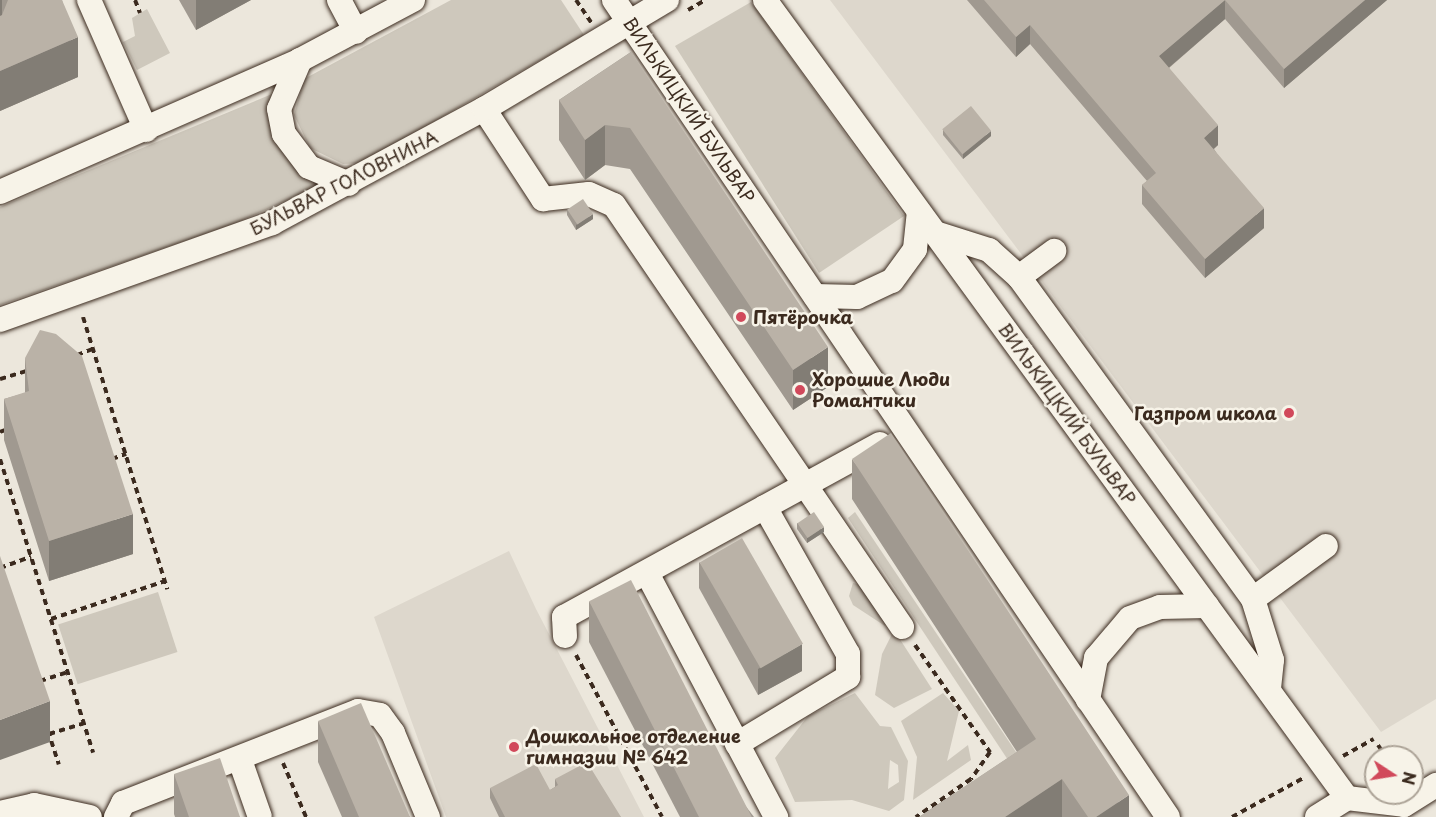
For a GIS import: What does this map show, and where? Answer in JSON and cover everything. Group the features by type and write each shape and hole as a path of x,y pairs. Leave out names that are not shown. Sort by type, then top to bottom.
{"street":[{"path":"89,0 146,130"},
{"path":"339,0 356,32"},
{"path":"0,192 146,130 300,60 413,0"},
{"name":"ВИЛЬКИЦКИЙ БУЛЬВАР","path":"614,0 1168,817"},
{"name":"БУЛЬВАР ГОЛОВНИНА","path":"0,320 195,254 349,184 484,109 667,0"},
{"name":"ВИЛЬКИЦКИЙ БУЛЬВАР","path":"765,0 1347,798"},
{"path":"300,60 279,109 284,134 309,167 349,184"},
{"path":"484,109 543,199 589,194 614,205 807,483 902,627"},
{"path":"815,296 857,297 892,280 915,249 919,212"},
{"path":"935,232 990,250 1020,277 1253,599 1272,660 1269,690"},
{"path":"1020,277 1054,251"},
{"path":"566,636 564,617 648,575 905,429"},
{"path":"737,744 848,677 848,654 765,507"},
{"path":"1253,599 1326,546"},
{"path":"648,575 776,817"},
{"path":"1088,700 1096,658 1130,618 1171,606 1207,606"},
{"path":"116,817 123,803 276,746 358,711 380,715 428,817"},
{"path":"240,760 260,817"},
{"path":"1317,817 1347,798 1404,805 1436,785"},
{"path":"0,813 34,805 90,817"}],"path":[{"path":"135,0 140,14"},
{"path":"576,0 596,30"},
{"path":"84,317 167,589"},
{"path":"64,359 93,350"},
{"path":"75,355 78,366"},
{"path":"0,379 32,369"},
{"path":"0,432 17,426"},
{"path":"105,450 108,460 126,454"},
{"path":"0,459 93,753"},
{"path":"0,567 31,557"},
{"path":"51,619 165,581"},
{"path":"902,627 990,753 971,779 916,817"},
{"path":"566,636 662,817"},
{"path":"32,684 68,672"},
{"path":"49,734 84,723"},
{"path":"46,724 59,764"},
{"path":"1342,757 1374,739"},
{"path":"276,746 306,817"},
{"path":"1232,817 1311,774"}],"shaded area":[{"path":"451,0 561,0 584,35 362,163 343,164 310,148 294,115 304,79"},
{"name":"Газпром школа","path":"830,0 1436,0 1436,699 1381,732"},
{"path":"751,2 904,216 819,273 675,46"},
{"path":"147,9 170,53 137,70 123,42 135,36 132,18"},
{"path":"272,94 271,117 323,184 236,223 0,305 0,207"},
{"path":"855,512 1028,770 1008,760 848,518"},
{"name":"Дошкольное отделение гимназии № 642","path":"509,551 536,609 644,817 446,817 374,617"},
{"path":"853,583 866,586 888,621 885,626 853,605 849,596"},
{"path":"158,592 177,652 78,684 58,624"},
{"path":"894,630 932,689 894,708 875,695 882,654"},
{"path":"855,693 880,726 891,727 908,761 904,800 889,811 852,800 795,802 775,758 808,716","holes":["890,760 898,765 899,782 888,789"]},
{"path":"943,693 959,711 947,761 968,745 971,760 913,800 917,757 901,721"}],"building":[{"path":"8,0 62,0 78,37 0,71 0,16"},
{"path":"984,0 1225,0 1159,56 1218,125 1204,138 1264,208 1205,259 1142,185 1156,173 1030,25 1016,37"},
{"path":"1225,0 1365,0 1284,69"},
{"path":"631,52 828,347 793,370 630,128 605,125 585,140 559,100"},
{"path":"971,106 991,131 962,154 942,129"},
{"path":"583,199 593,214 577,225 567,210"},
{"path":"40,330 56,334 82,356 133,514 49,541 4,399 29,391 25,358"},
{"path":"891,433 1129,795 1096,817 1088,817 1062,779 1005,817 919,817 1036,739 852,459"},
{"path":"814,512 824,527 807,538 797,523"},
{"path":"742,538 803,644 761,668 700,562"},
{"path":"0,556 50,701 0,720"},
{"path":"631,580 752,817 699,817 589,601"},
{"path":"361,703 410,817 359,817 318,721"},
{"path":"220,758 240,817 189,817 174,774"},
{"path":"587,762 621,817 505,817 490,788 536,764 550,790 558,785 555,779"}],"place":[{"name":"Пятёрочка","path":"741,317"},
{"name":"Хорошие Люди Романтики","path":"800,390"},
{"name":"Газпром школа","path":"1289,413"},
{"name":"Дошкольное отделение гимназии № 642","path":"514,747"}]}
